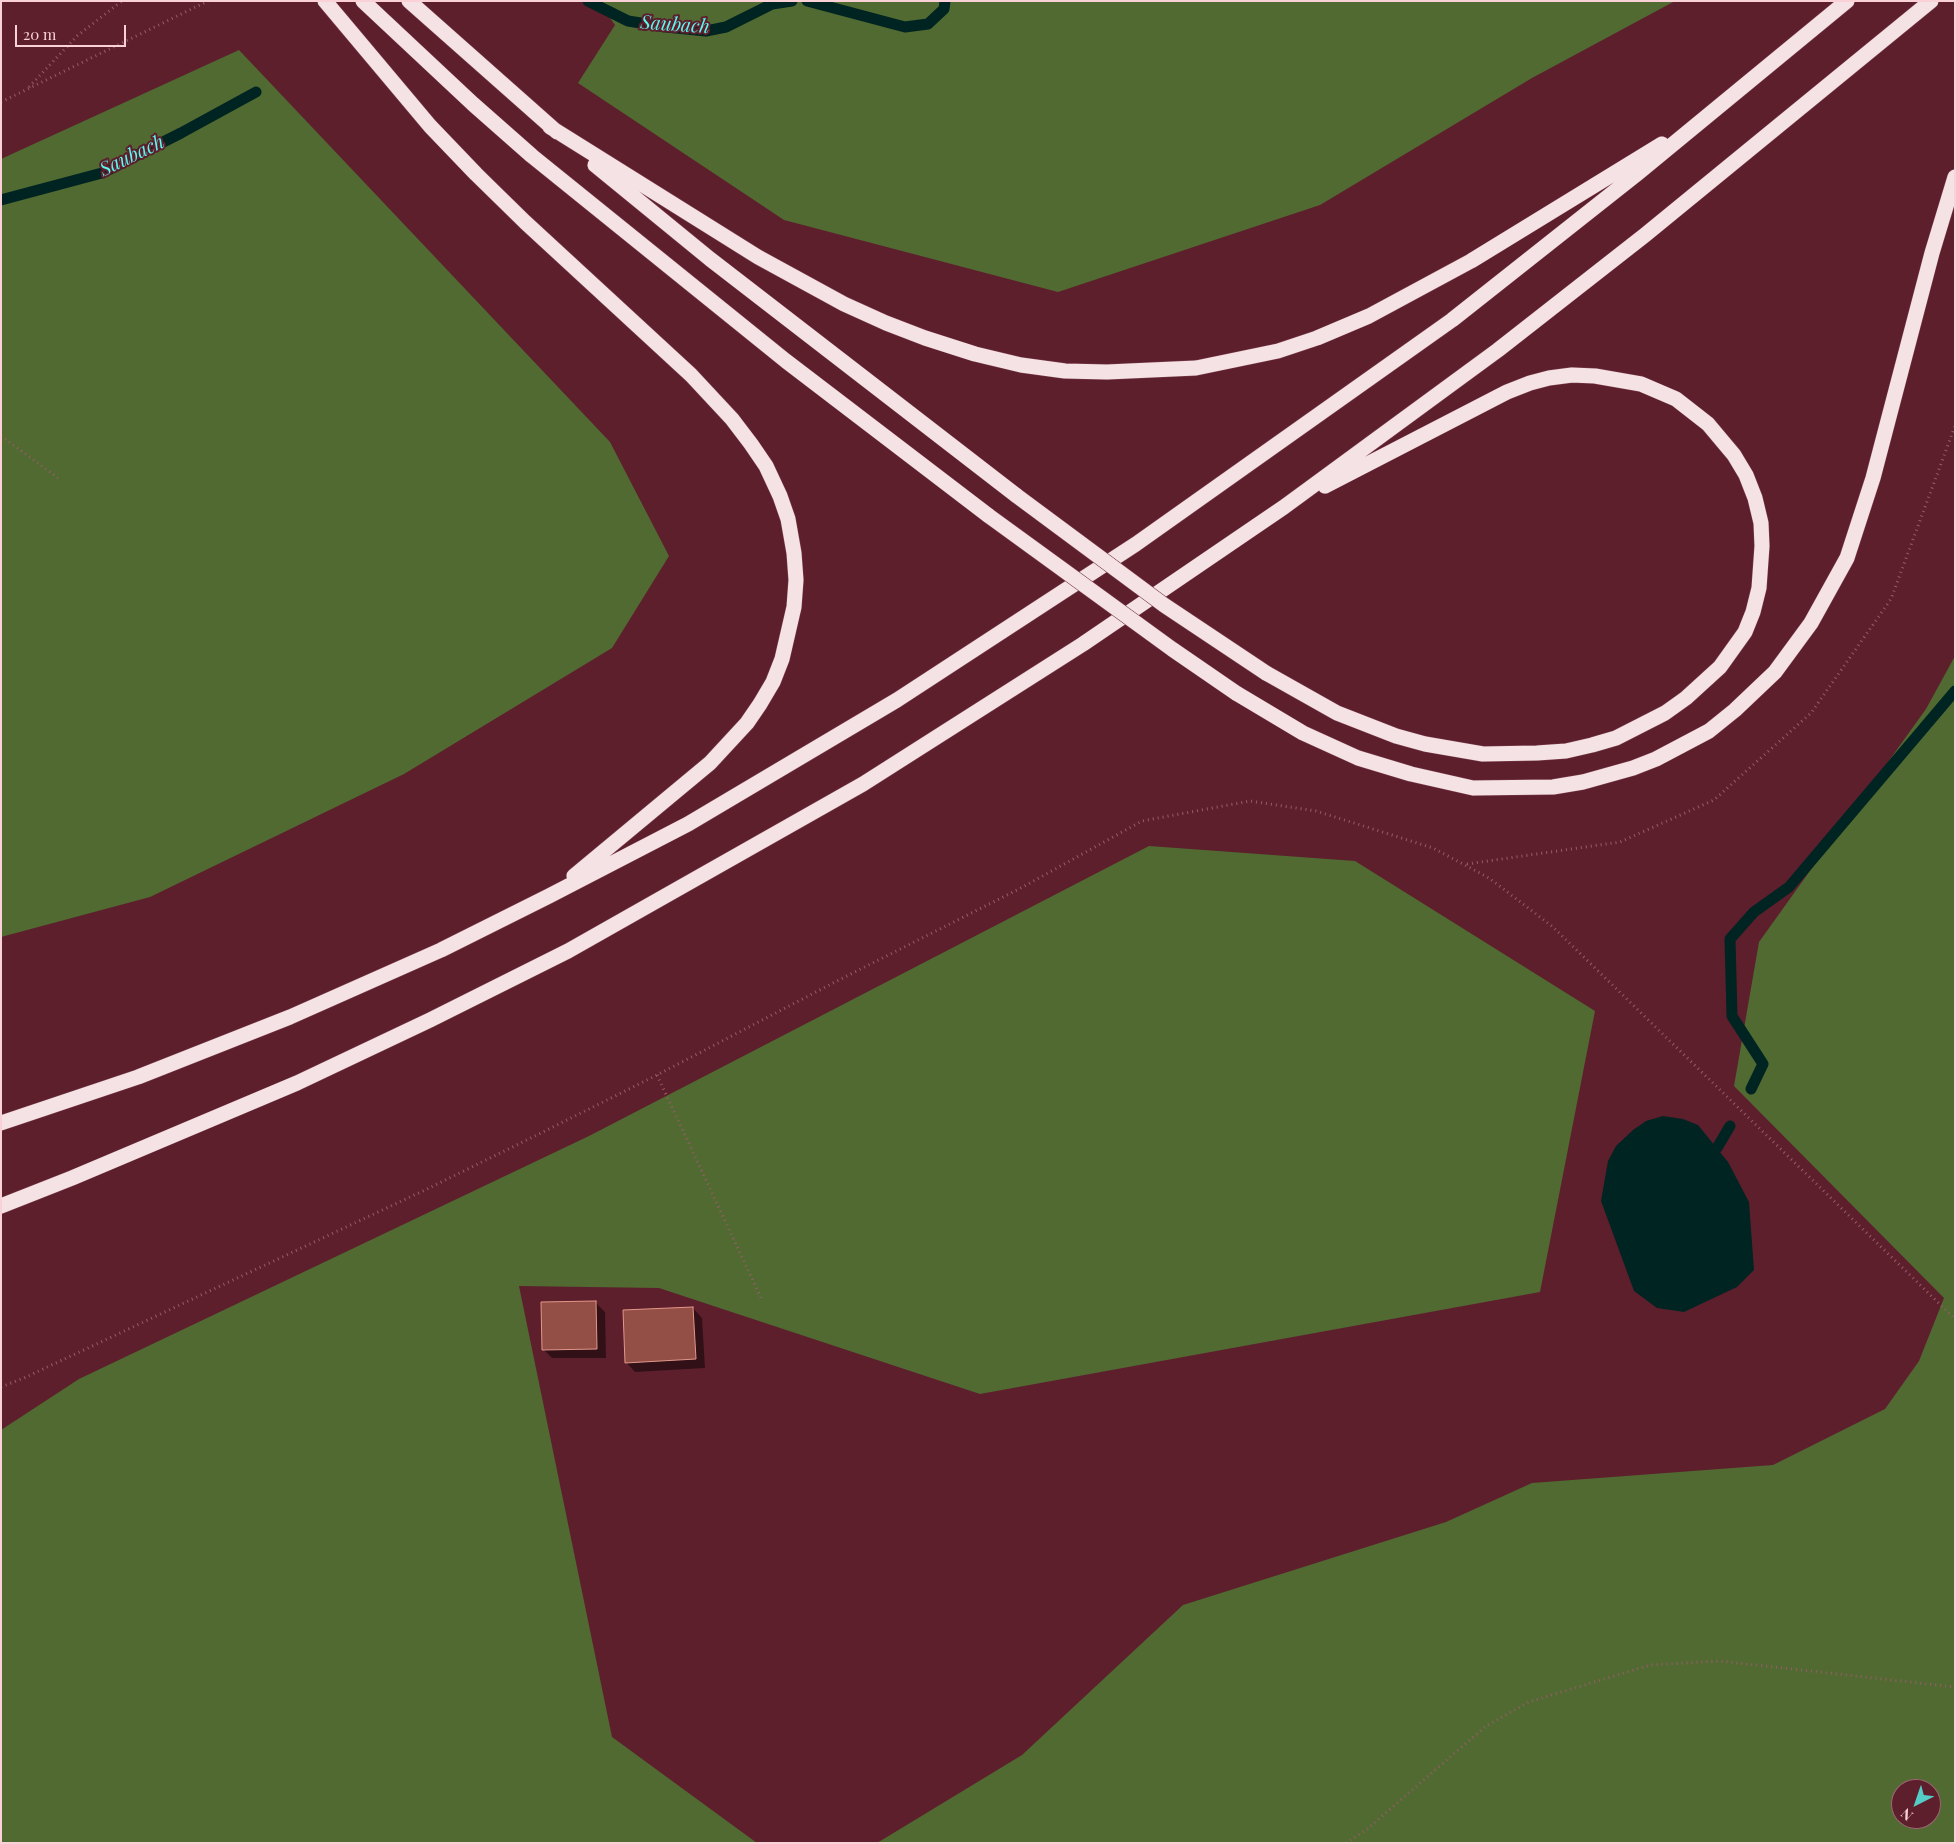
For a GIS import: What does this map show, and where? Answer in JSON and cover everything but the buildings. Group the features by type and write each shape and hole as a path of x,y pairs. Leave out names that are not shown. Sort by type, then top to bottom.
{"highway":[{"path":"325,1 430,126 463,160 525,222 691,375 732,419 752,444 766,466 788,519 794,553 796,580 794,607 782,659 773,682 760,704 727,745 698,774 549,896"},
{"path":"363,1 473,104 539,162 786,361 989,516 1172,649 1236,693 1303,733 1358,758 1419,776 1473,788 1536,788 1583,782 1633,768 1656,759 1708,731 1735,710 1775,672 1811,622 1847,558 1873,478 1932,253 1955,177"},
{"path":"409,1 550,127 724,271 1017,496 1164,605 1266,673 1337,713 1396,736 1426,744 1483,754 1566,751 1616,738 1665,713 1706,682 1720,667 1745,632 1753,612 1759,588 1762,546 1761,523 1749,483 1734,455 1708,424 1676,400 1641,384 1618,379 1572,375 1530,383 1507,392 1284,507"},
{"path":"1,1123 138,1077 290,1018 441,950 688,824 810,752 989,642 1128,550 1452,320 1714,112 1847,1"},
{"path":"1,1206 297,1083 430,1020 568,951 863,784 1083,644 1284,507 1498,350 1645,235 1932,1"},
{"path":"550,127 758,257 844,304 924,338 975,354 1021,365 1065,371 1107,372 1196,368 1278,352 1369,316 1471,261 1714,112"}],"path":[{"path":"27,89 77,36 122,1"},
{"path":"1,102 208,1"},
{"path":"1,436 58,478"},
{"path":"1,1387 24,1378 423,1191 658,1075 837,981 1019,889 1142,822 1250,801 1316,811 1433,848 1489,878 1553,926 1955,1319"},
{"path":"658,1075 762,1300"},
{"path":"1346,1843 1366,1830 1486,1726 1529,1702 1650,1665 1720,1661 1955,1687"}],"green space":[{"path":"598,1 1675,1 1532,78 1320,205 1058,292 784,220 578,83 615,25"},
{"path":"239,50 610,442 669,556 612,648 404,774 150,897 1,937 1,159"},
{"path":"1955,656 1955,1843 877,1843 1022,1755 1183,1605 1446,1522 1532,1483 1773,1465 1885,1409 1919,1361 1944,1298 1734,1086 1759,942 1926,709"},
{"path":"1149,846 1355,861 1595,1011 1540,1292 980,1394 659,1288 519,1286 612,1737 757,1843 1,1843 1,1430 79,1379 589,1136"}],"water":[{"path":"1663,1116 1683,1119 1698,1125 1728,1162 1749,1202 1754,1270 1737,1287 1684,1312 1657,1308 1634,1291 1601,1201 1608,1161 1616,1146 1646,1121"}],"waterway":[{"name":"Saubach","path":"588,1 628,21 706,31 726,27 772,4 792,1"},
{"name":"Saubach","path":"807,1 905,27 928,24 944,9 945,1"},
{"name":"Saubach","path":"1,200 102,173 256,92"},
{"path":"1751,1089 1763,1064 1732,1016 1730,939 1754,912 1789,887 1955,691"},
{"path":"1717,1148 1730,1126"}]}
